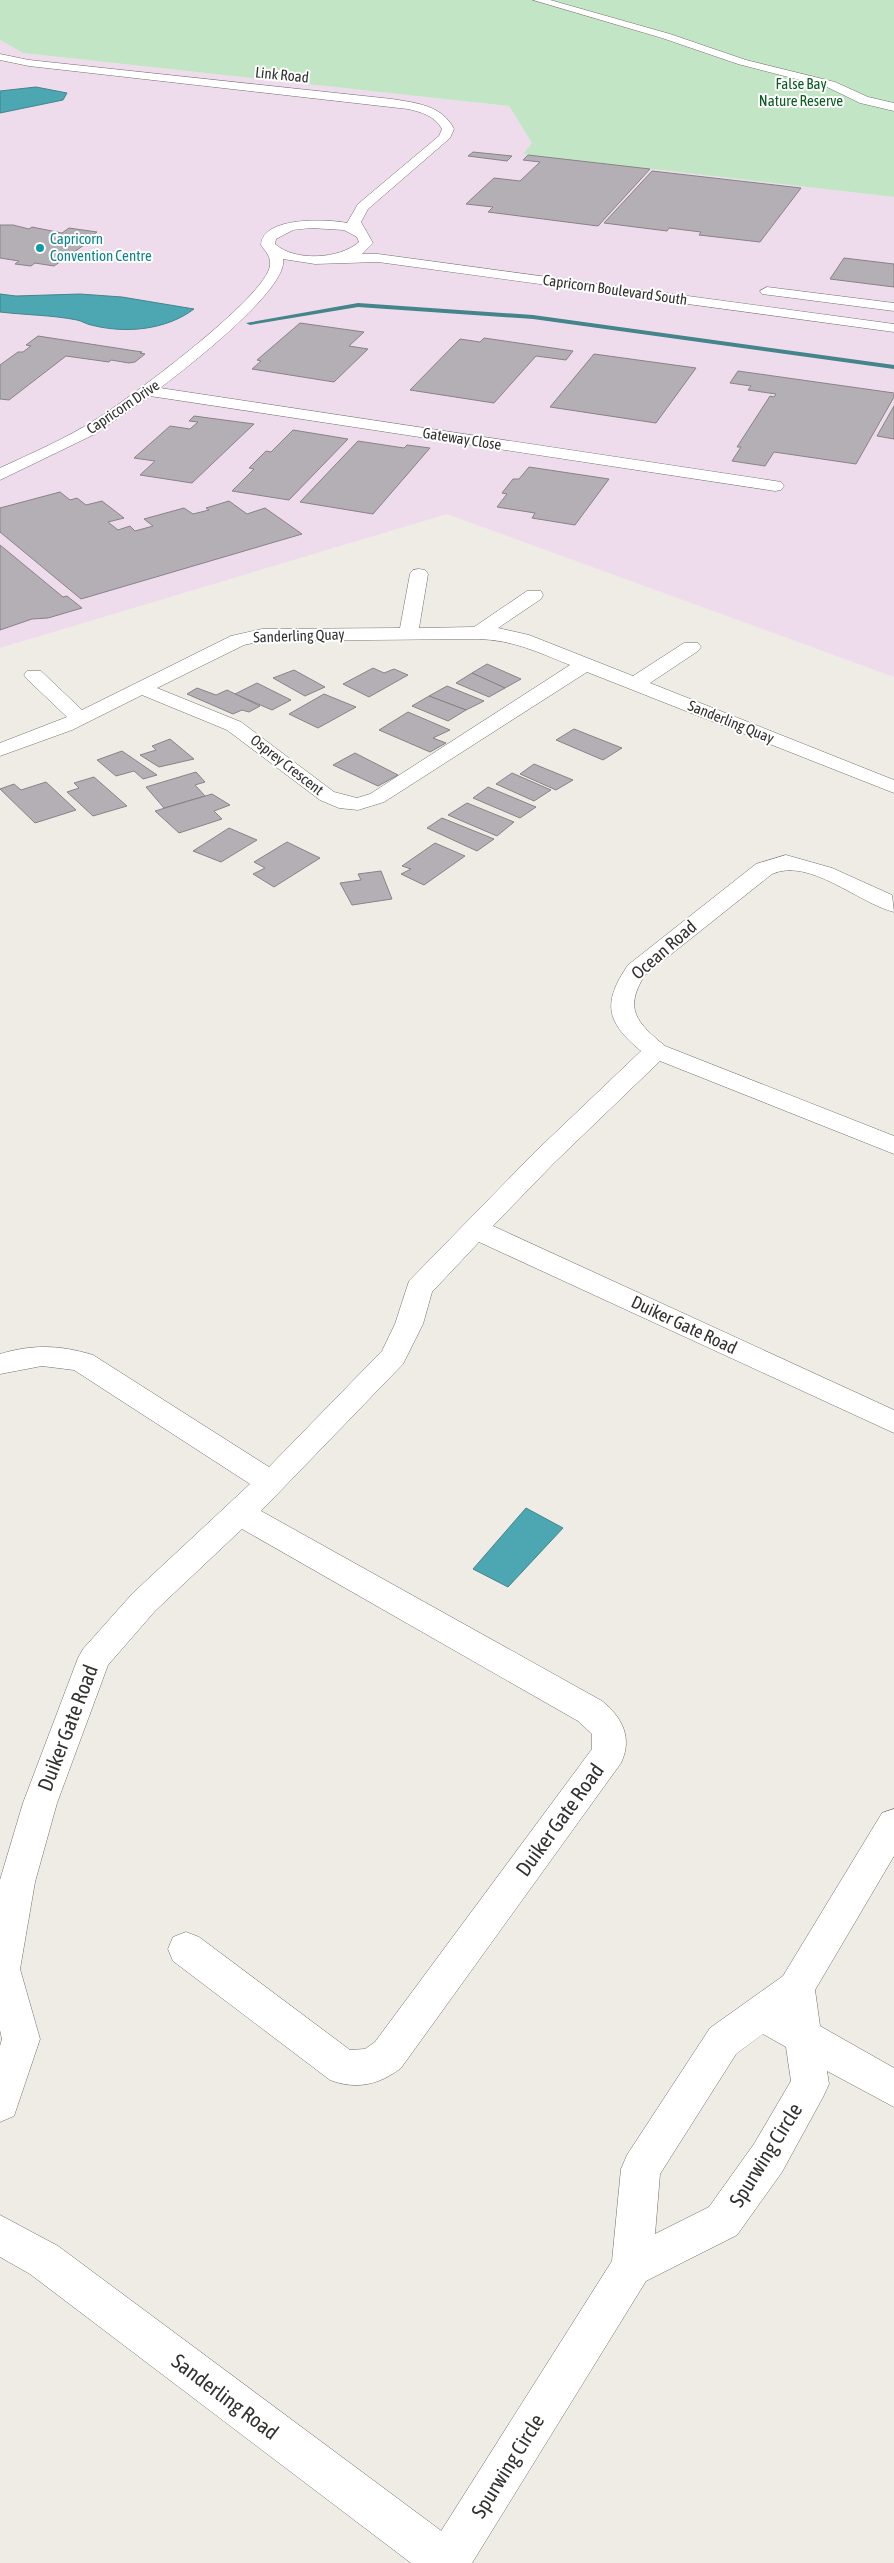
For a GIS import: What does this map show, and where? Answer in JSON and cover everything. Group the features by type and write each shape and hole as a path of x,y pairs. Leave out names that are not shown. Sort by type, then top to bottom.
{"street":[{"path":"538,0 666,36 742,62 831,84 864,100 894,107"},
{"name":"Link Road","path":"0,57 39,64 392,103 418,108 443,120 448,129 444,138 358,214 354,222 366,243 363,247 331,258"},
{"name":"Link Road","path":"312,224 346,213 372,200"},
{"path":"272,249 268,240 276,232 312,224 336,225 381,241"},
{"name":"Capricorn Boulevard South","path":"272,249 294,257 388,259 894,328"},
{"name":"Capricorn Drive","path":"0,475 77,438 149,391 232,319 270,281 277,267 277,261 272,249"},
{"path":"299,272 331,258"},
{"name":"Capricorn Drive","path":"232,319 284,283"},
{"path":"750,289 894,307"},
{"name":"Gateway Close","path":"149,391 775,486"},
{"path":"408,634 419,574"},
{"path":"478,633 534,595"},
{"name":"Sanderling Quay","path":"141,688 222,647 254,637 503,634 522,639 894,787"},
{"path":"635,684 691,647"},
{"name":"Osprey Crescent","path":"141,688 234,726 327,796 347,803 358,804 377,798 585,664"},
{"path":"34,675 80,718"},
{"path":"0,750 44,735 141,688"},
{"name":"Ocean Road","path":"894,905 794,862 785,862 764,869 636,970 626,983 620,1000 622,1012 639,1038 656,1051 894,1146"},
{"name":"Duiker Gate Road","path":"0,2103 21,2039 1,1970 17,1882 77,1699 94,1658 144,1602 271,1483 393,1357 409,1324 419,1288 539,1163 656,1051"},
{"name":"Duiker Gate Road","path":"475,1229 894,1422"},
{"path":"0,1364 26,1356 41,1355 57,1355 82,1362 271,1483"},
{"name":"Duiker Gate Road","path":"186,1950 343,2067 360,2070 376,2065 388,2055 609,1754 610,1736 606,1724 590,1711 240,1513"},
{"name":"Spurwing Circle","path":"447,2563 632,2267 641,2168 723,2041 796,1988 894,1824"},
{"name":"Spurwing Circle","path":"632,2267 723,2221 768,2158 810,2084 796,1988"},
{"path":"762,2013 894,2089"},
{"name":"Sanderling Road","path":"0,2235 44,2260 447,2563"}],"shaded area":[{"path":"0,40 23,53 509,106 532,143 524,154 894,197 894,677 447,514 0,648"}],"green space":[{"name":"False Bay Nature Reserve","path":"0,0 894,0 894,197 523,154 532,143 509,106 23,53 0,40"}],"water":[{"path":"36,87 67,93 63,100 0,113 0,91"},
{"path":"0,294 16,296 80,294 122,297 194,309 171,322 158,326 132,329 104,328 68,318 0,312"},
{"path":"526,1508 563,1528 508,1587 473,1569"}],"building":[{"path":"473,152 512,156 507,161 468,156"},
{"path":"528,155 650,169 598,226 488,212 493,207 466,204 494,178 520,181 540,162 523,160"},
{"path":"652,171 801,188 760,242 699,235 701,232 669,228 667,231 604,223"},
{"name":"Capricorn Convention Centre","path":"0,225 13,225 29,229 32,227 62,233 69,228 97,232 90,237 94,238 54,266 35,263 31,266 15,264 19,261 0,258"},
{"path":"844,258 894,264 894,287 830,279"},
{"path":"300,323 364,332 349,346 368,349 334,382 252,369 261,361 257,360"},
{"path":"38,336 145,354 135,362 129,363 66,356 9,400 0,399 0,365 18,352 23,352 31,346 26,345"},
{"path":"484,338 573,351 566,360 536,356 494,403 410,390 460,339 480,342"},
{"path":"594,354 696,368 656,423 550,407"},
{"path":"738,371 894,393 894,397 856,464 774,452 765,466 732,461 741,447 737,447 770,396 774,397 776,394 748,390 751,386 730,383"},
{"path":"894,406 894,439 877,436"},
{"path":"194,416 254,424 192,483 140,475 155,461 134,458 170,426 190,429 198,422 189,421"},
{"path":"293,430 348,439 289,500 232,491 254,469 249,468 266,451 271,452"},
{"path":"358,441 404,448 407,445 430,448 373,514 300,502"},
{"path":"529,467 609,479 575,525 532,518 535,513 497,507 507,494 502,493 513,479 519,479"},
{"path":"60,492 70,500 77,498 86,505 102,501 124,518 108,522 118,530 130,526 135,531 153,526 144,519 184,508 193,514 209,510 206,508 229,501 247,514 265,508 302,534 81,599 0,532 0,508"},
{"path":"0,545 63,597 67,596 82,608 48,618 32,619 0,630"},
{"path":"487,664 521,679 505,688 472,673"},
{"path":"373,668 384,673 394,669 408,675 369,697 343,684"},
{"path":"294,670 325,687 305,696 273,678"},
{"path":"472,673 505,688 489,697 456,683"},
{"path":"257,683 291,700 272,710 235,694"},
{"path":"447,686 484,701 466,710 429,696"},
{"path":"197,688 216,695 227,690 260,706 249,712 242,710 233,714 187,694"},
{"path":"324,694 356,707 318,728 289,714"},
{"path":"429,696 466,710 448,721 412,706"},
{"path":"408,712 450,730 433,738 446,743 430,752 379,730"},
{"path":"574,729 622,748 603,760 556,740"},
{"path":"170,739 194,759 159,767 140,755 156,750 152,746"},
{"path":"122,751 157,775 143,779 134,771 116,776 97,760"},
{"path":"355,753 398,775 378,786 333,765"},
{"path":"534,764 573,780 556,790 520,774"},
{"path":"196,772 205,782 195,785 205,796 164,808 146,787"},
{"path":"512,773 551,790 534,801 496,784"},
{"path":"94,777 127,806 93,816 67,792 79,788 74,783"},
{"path":"46,782 76,810 35,823 0,789 14,784 21,790"},
{"path":"488,787 536,807 520,818 473,798"},
{"path":"212,794 230,805 214,811 222,819 179,833 155,811"},
{"path":"467,803 514,822 497,836 448,815"},
{"path":"442,818 494,839 477,851 427,828"},
{"path":"229,828 257,840 221,862 193,851"},
{"path":"287,842 320,858 274,887 253,874 265,868 254,862"},
{"path":"435,843 465,856 424,885 401,874 411,869 402,866"},
{"path":"381,871 392,899 352,905 340,883 361,880 358,874"}],"waterway":[{"path":"250,323 358,305 533,317 894,367"}],"place":[{"name":"Capricorn Convention Centre","path":"40,248"}]}
